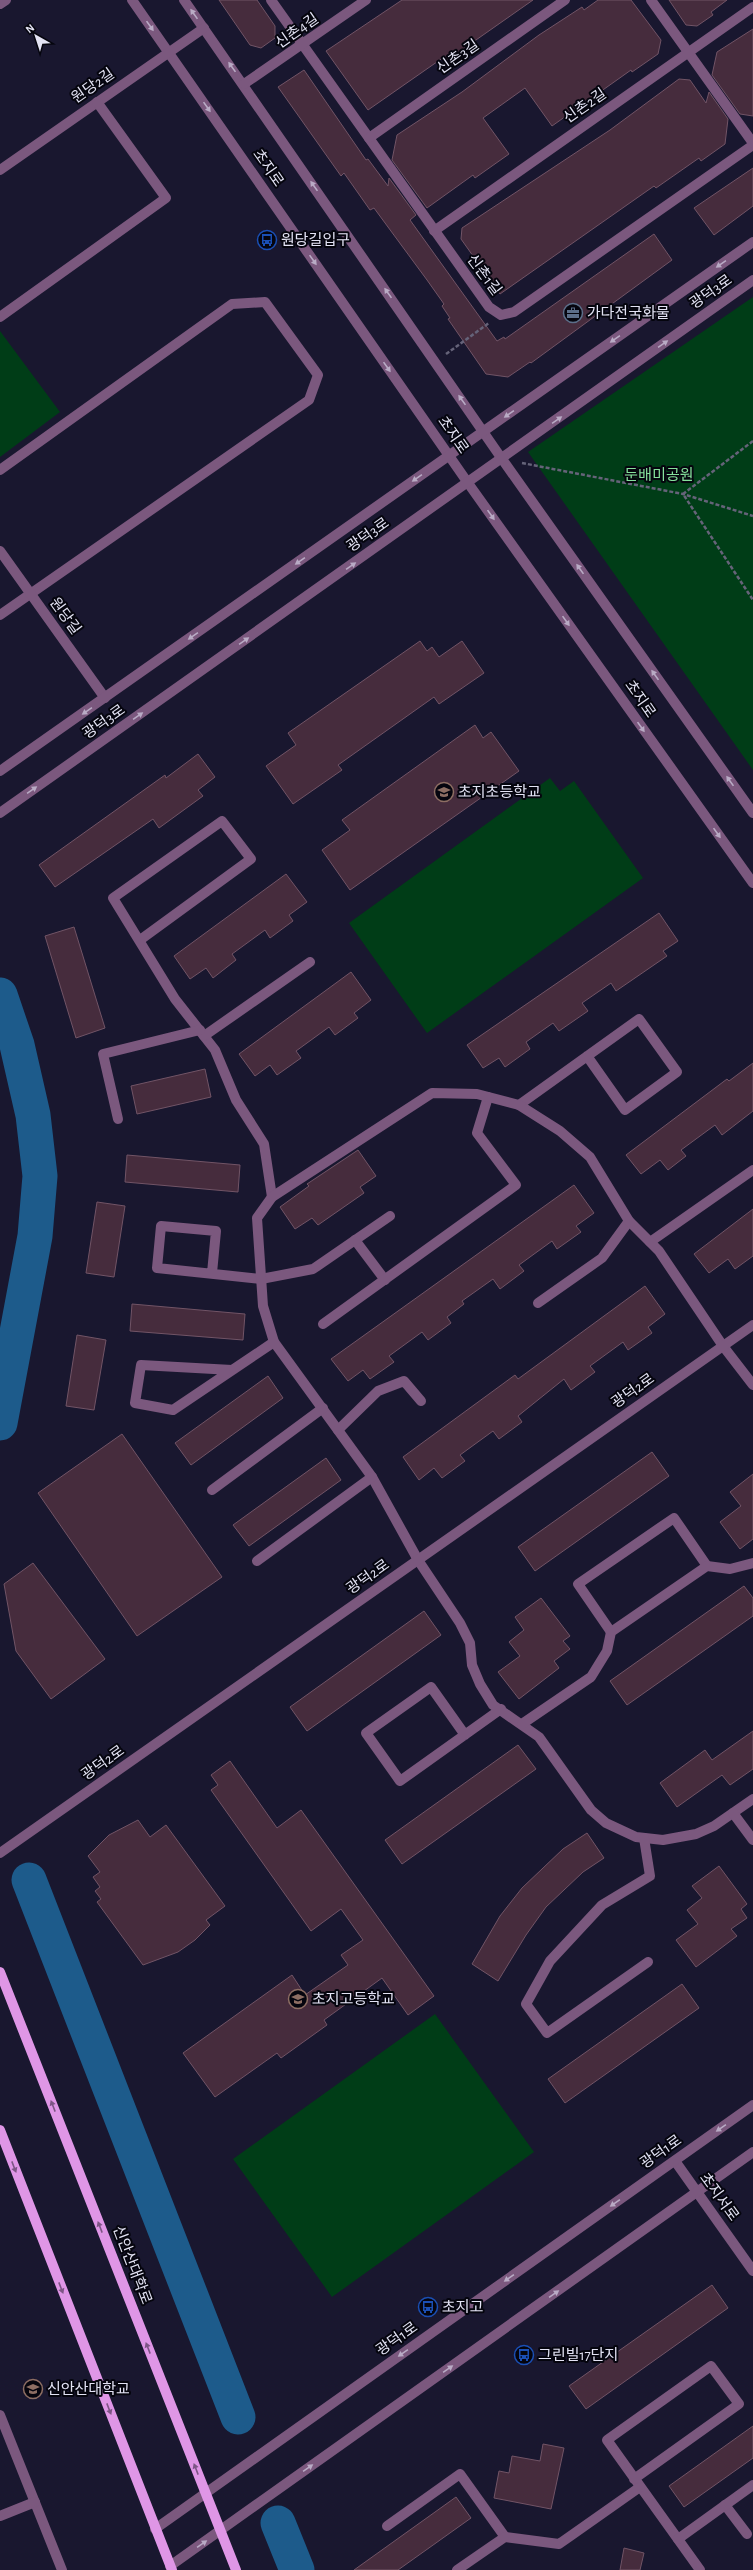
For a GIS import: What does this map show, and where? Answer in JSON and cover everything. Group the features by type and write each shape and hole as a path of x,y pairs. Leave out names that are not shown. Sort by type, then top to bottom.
{"main road":[{"name":"신안산대학로","path":"0,1972 236,2570"},
{"path":"0,2130 171,2568"}],"street":[{"path":"0,4 6,0"},
{"name":"초지로","path":"132,0 449,456 753,883"},
{"name":"초지로","path":"184,0 244,84 502,459 753,813"},
{"name":"신촌1길","path":"271,0 489,307 501,315 514,312 753,144"},
{"name":"신촌4길","path":"244,84 303,46 366,0"},
{"name":"신촌3길","path":"368,138 565,0"},
{"path":"652,0 753,144"},
{"name":"신촌2길","path":"434,231 753,7"},
{"name":"원당2길","path":"0,170 204,28"},
{"path":"0,317 166,198 97,102"},
{"name":"광덕3로","path":"0,771 753,242"},
{"name":"광덕3로","path":"0,813 753,280"},
{"path":"0,470 232,304 265,302 318,375 309,400 0,615"},
{"name":"원당길","path":"0,551 105,698"},
{"path":"140,940 251,858 222,821 113,898 175,999 215,1050 236,1100 264,1144 272,1197"},
{"path":"118,1119 103,1054 202,1033 310,962"},
{"path":"519,1105 587,1056 639,1019 677,1072 625,1110 587,1056"},
{"path":"753,1386 723,1346 659,1251 629,1221 590,1157 560,1131 519,1105 477,1094 432,1093 272,1197 257,1218 263,1306 274,1342 372,1477 418,1560 470,1643 472,1665 480,1684 493,1705 501,1709 539,1737 591,1810 620,1831 644,1838 679,1839 714,1826 753,1799"},
{"path":"323,1324 516,1185 477,1133 488,1097"},
{"path":"650,1242 753,1170"},
{"path":"212,1273 216,1231 161,1226 157,1268 261,1279 313,1269 390,1216"},
{"path":"538,1303 602,1258 629,1221"},
{"path":"355,1240 385,1280"},
{"name":"광덕2로","path":"0,1853 753,1325"},
{"path":"232,1370 141,1365 135,1404 173,1410 274,1342"},
{"path":"338,1430 378,1392 404,1381 421,1401"},
{"path":"212,1490 323,1408"},
{"path":"257,1561 372,1477"},
{"path":"611,1632 578,1584 668,1522 674,1518 707,1566"},
{"path":"522,1724 591,1677 607,1651 611,1632 707,1566 730,1569 753,1563"},
{"path":"465,1735 431,1687 366,1733 400,1781 465,1735 501,1709"},
{"path":"734,1813 753,1840"},
{"path":"644,1838 650,1876 602,1905 550,1961 526,2004 547,2033 648,1962"},
{"name":"광덕1로","path":"155,2529 753,2105"},
{"path":"171,2568 220,2530 753,2152"},
{"name":"초지서로","path":"674,2161 698,2192 753,2271"},
{"path":"634,2479 739,2404 711,2366 607,2440 634,2479 700,2570"},
{"path":"0,2415 62,2570"},
{"path":"387,2526 460,2474 504,2537"},
{"path":"678,2539 753,2485"},
{"path":"457,2570 504,2537 559,2544 640,2487"},
{"path":"0,2516 35,2502"},
{"path":"725,2505 747,2534"}],"path":[{"path":"436,362 501,315"},
{"path":"683,494 753,441"},
{"path":"502,459 683,494 753,516"},
{"path":"683,494 753,600"}],"green space":[{"name":"둔배미공원","path":"753,297 753,770 528,452"},
{"path":"0,331 60,412 0,457"},
{"path":"550,778 560,791 574,781 643,878 427,1033 349,923"},
{"path":"435,2014 534,2152 332,2297 233,2159"}],"building":[{"path":"219,0 257,0 275,26 275,38 261,48 250,45"},
{"path":"402,0 533,0 446,61 444,57 368,110 326,51"},
{"path":"598,0 631,0 661,40 658,54 632,72 631,70 552,126 525,88 483,118 509,154 475,178 473,175 427,208 392,160 397,135 462,92 539,35 582,7 584,10"},
{"path":"669,0 727,0 711,12 713,15 697,26 686,25"},
{"path":"753,29 753,116 740,114 712,75 717,52"},
{"path":"304,70 366,160 368,159 388,186 389,178 416,215 410,220 497,341 504,337 505,339 654,234 672,260 531,363 530,362 508,377 486,374 448,319 450,318 442,306 444,304 427,280 374,208 370,210 344,173 341,176 278,87"},
{"path":"679,79 690,80 706,103 709,92 728,119 725,144 701,161 699,158 656,188 654,186 500,294 461,239 462,228 610,130"},
{"path":"753,168 753,206 714,235 694,208"},
{"path":"420,641 427,651 432,647 439,657 462,641 484,673 439,704 434,697 338,765 342,770 293,804 266,766 296,745 288,733"},
{"path":"475,725 483,738 491,732 519,771 350,890 322,850 350,830 342,820"},
{"path":"198,754 215,777 198,790 203,796 159,828 153,819 55,887 39,865 165,775 166,778"},
{"path":"286,874 307,902 289,915 293,921 270,938 265,930 232,954 236,960 213,978 206,968 190,979 174,956"},
{"path":"659,913 678,941 663,951 667,956 616,991 611,983 582,1003 588,1011 559,1031 553,1023 526,1042 530,1049 505,1067 499,1058 483,1068 467,1045"},
{"path":"74,927 105,1028 76,1038 45,936"},
{"path":"351,972 371,1000 354,1013 358,1018 335,1035 329,1027 296,1051 301,1058 277,1075 270,1065 255,1076 239,1054"},
{"path":"753,1063 753,1111 722,1135 715,1125 681,1150 686,1156 668,1170 660,1160 641,1174 626,1155 727,1079 729,1081"},
{"path":"205,1069 211,1097 137,1114 131,1086"},
{"path":"358,1150 376,1176 360,1187 364,1193 318,1225 312,1218 295,1229 280,1207 309,1186 307,1184"},
{"path":"127,1155 240,1165 238,1192 125,1182"},
{"path":"574,1185 594,1213 576,1226 581,1232 557,1249 552,1241 519,1265 524,1271 500,1289 493,1279 462,1301 464,1304 447,1317 451,1323 428,1340 422,1332 389,1356 394,1362 370,1379 363,1370 348,1381 331,1359"},
{"path":"97,1202 125,1206 114,1277 86,1273"},
{"path":"753,1209 753,1256 735,1269 728,1259 709,1273 694,1254"},
{"path":"645,1286 665,1314 648,1327 652,1333 628,1350 623,1342 590,1366 595,1372 571,1390 564,1379 518,1416 522,1422 499,1439 493,1431 460,1455 465,1461 442,1478 434,1468 419,1480 403,1457 515,1375 518,1379"},
{"path":"132,1304 245,1314 243,1340 130,1331"},
{"path":"77,1335 106,1340 94,1410 66,1406"},
{"path":"268,1376 283,1398 191,1465 175,1443"},
{"path":"122,1434 222,1577 137,1636 38,1493"},
{"path":"652,1452 669,1476 535,1571 518,1547"},
{"path":"326,1458 341,1480 249,1546 233,1525"},
{"path":"753,1474 753,1539 740,1549 720,1522 741,1506 730,1492"},
{"path":"33,1563 105,1659 51,1699 16,1651 4,1584"},
{"path":"744,1586 753,1598 753,1616 627,1705 610,1681"},
{"path":"541,1598 570,1636 563,1641 570,1649 554,1661 559,1668 519,1699 498,1672 520,1656 509,1642 524,1630 515,1617"},
{"path":"424,1611 441,1635 307,1731 290,1707"},
{"path":"753,1731 753,1769 730,1785 722,1775 677,1807 660,1783 705,1750 712,1760"},
{"path":"518,1745 536,1769 402,1864 385,1840"},
{"name":"초지고등학교","path":"230,1761 277,1828 301,1810 434,1996 408,2015 382,1978 324,2020 327,2025 281,2058 277,2053 215,2097 183,2053 292,1975 305,1995 348,1965 341,1955 363,1940 341,1909 311,1931 211,1790 218,1785 211,1775"},
{"path":"138,1820 150,1837 166,1825 225,1906 206,1920 210,1925 195,1940 178,1952 143,1965 97,1902 101,1899 95,1891 100,1887 93,1877 100,1872 88,1856 109,1835"},
{"path":"587,1833 604,1858 583,1872 546,1907 526,1935 498,1981 472,1964 500,1916 522,1888 563,1849"},
{"path":"719,1866 747,1904 741,1909 747,1918 731,1929 737,1936 696,1967 676,1940 698,1924 687,1910 702,1898 692,1886"},
{"path":"682,1984 699,2008 565,2103 548,2079"},
{"path":"712,2285 728,2308 586,2409 569,2386"},
{"path":"753,2426 753,2458 684,2507 669,2486"},
{"path":"543,2444 564,2448 551,2509 494,2498 499,2471 509,2473 512,2456 540,2461"},
{"path":"456,2497 471,2518 398,2570 354,2570"},
{"path":"624,2548 644,2553 640,2570 620,2570"}],"waterway":[{"path":"0,995 17,1045 33,1115 40,1176 35,1236 0,1423"},
{"path":"29,1880 238,2417"},
{"path":"278,2523 297,2570"}],"place":[{"name":"원당길입구","path":"267,240"},
{"name":"가다전국화물","path":"573,313"},
{"name":"초지초등학교","path":"444,792"},
{"name":"초지고등학교","path":"298,1999"},
{"name":"초지고","path":"428,2307"},
{"name":"그린빌17단지","path":"524,2355"},
{"name":"신안산대학교","path":"33,2389"}]}
